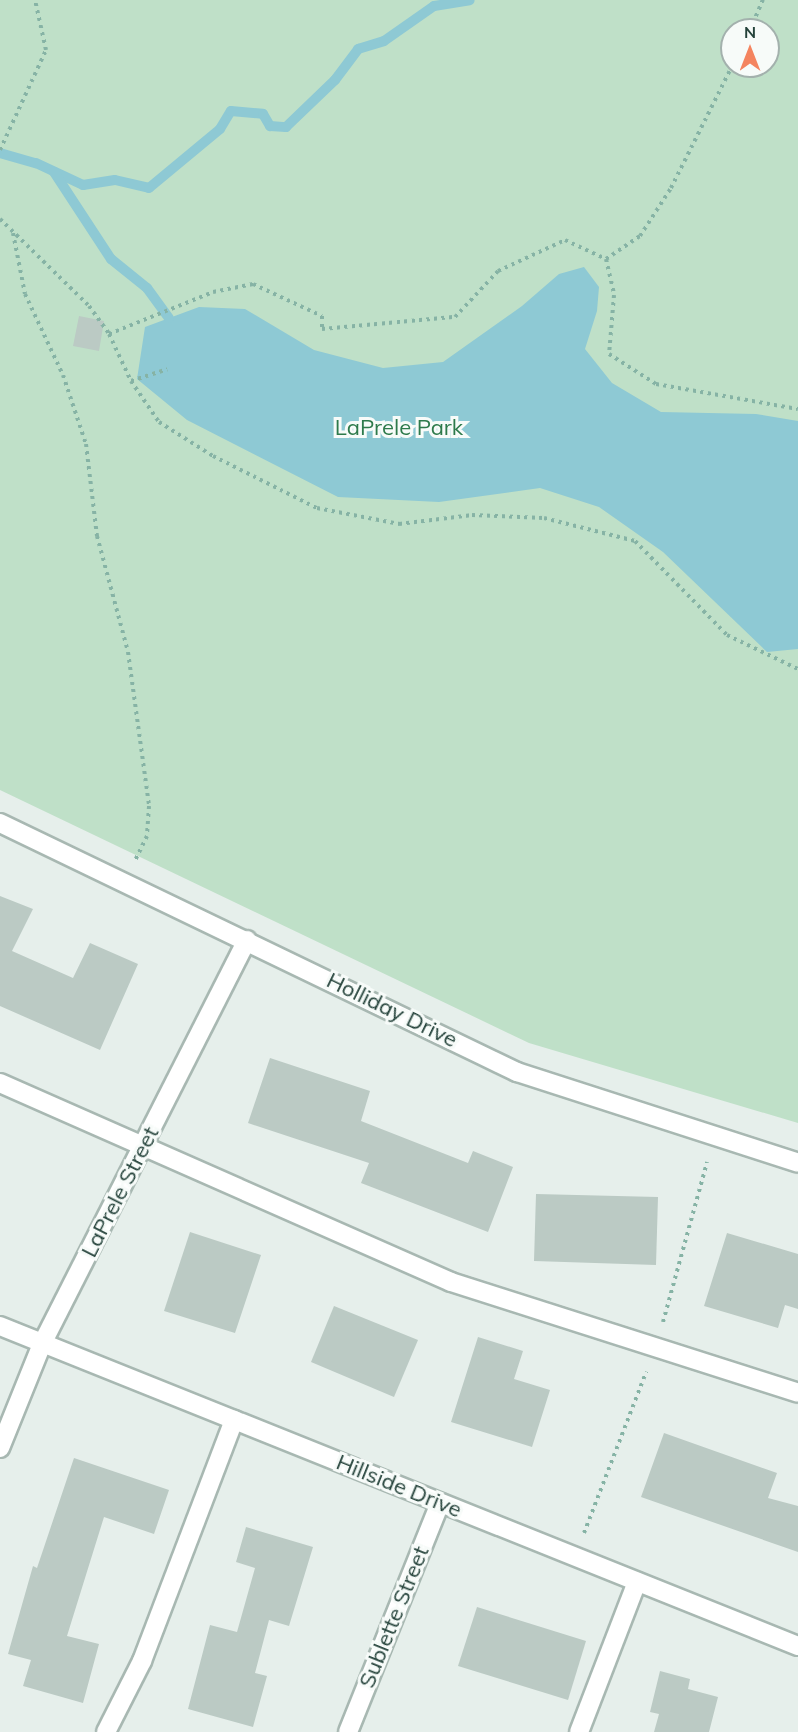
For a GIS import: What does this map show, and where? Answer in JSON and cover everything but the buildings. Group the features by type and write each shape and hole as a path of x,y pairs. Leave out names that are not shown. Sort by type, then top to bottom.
{"street":[{"name":"Holliday Drive","path":"0,823 517,1072 798,1163"},
{"name":"LaPrele Street","path":"0,1448 42,1344 247,940"},
{"path":"0,1083 451,1282 798,1393"},
{"name":"Hillside Drive","path":"0,1326 798,1646"},
{"path":"106,1732 142,1661 234,1420"},
{"name":"Sublette Street","path":"348,1732 440,1503"},
{"path":"579,1732 637,1582"}],"path":[{"path":"0,150 46,50 35,0"},
{"path":"756,18 764,0"},
{"path":"606,259 646,227 671,188 726,78"},
{"path":"0,219 89,306 109,334 130,381 159,422 213,456 317,508 399,524 472,515 544,518 635,541 727,635 798,669"},
{"path":"13,233 25,294 63,375 86,444 97,536 128,652 149,806 147,836 125,882"},
{"path":"109,334 213,292 253,285 322,316 322,329 455,317 498,271 565,240 606,259"},
{"path":"606,259 614,295 609,354 656,384 798,409"},
{"path":"130,381 167,369"}],"green space":[{"name":"LaPrele Park","path":"0,0 798,0 798,1123 529,1043 0,790"}],"water":[{"path":"584,267 599,287 597,311 585,349 612,383 661,412 756,414 798,421 798,649 767,652 663,552 599,507 540,488 439,502 338,497 187,420 137,379 145,327 199,307 245,309 314,350 383,368 443,362 522,306 559,274"}],"waterway":[{"path":"0,153 36,163 83,185 115,180 149,188 220,129 231,111 263,114 270,126 286,127 335,80 358,49 384,41 434,6 470,0"},
{"path":"54,172 111,259 147,288 169,318"}]}
